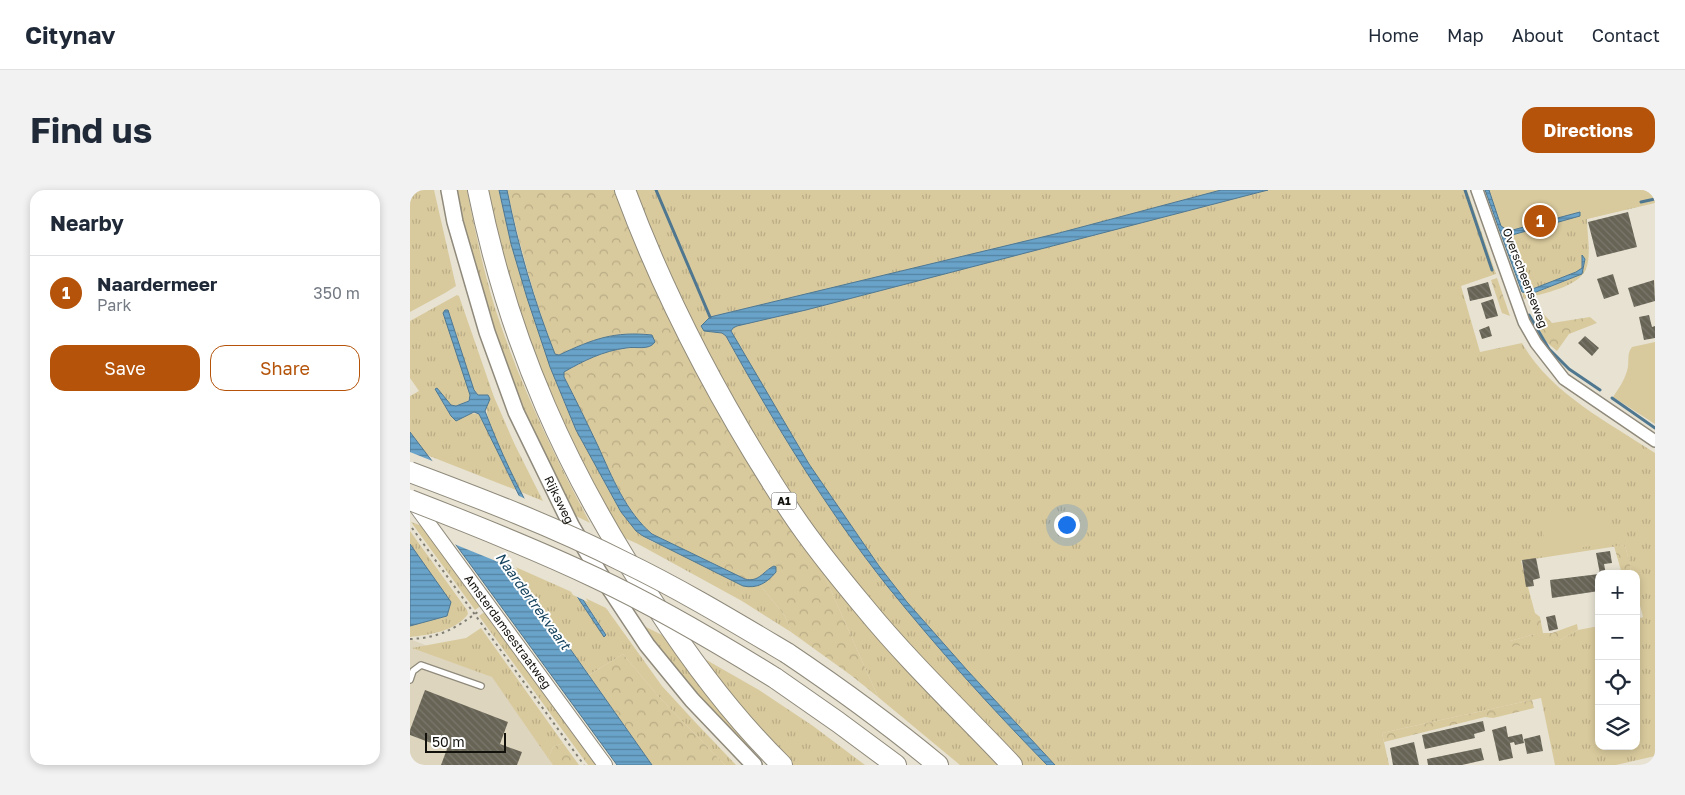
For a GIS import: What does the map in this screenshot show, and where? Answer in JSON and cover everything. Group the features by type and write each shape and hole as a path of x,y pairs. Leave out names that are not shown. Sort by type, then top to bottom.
{"highway":[{"path":"478,190 498,275 511,318 540,397 571,464 602,522 677,639 732,710 782,765"},
{"name":"A1","path":"625,190 669,295 712,380 792,513 882,628 910,660 1012,765"},
{"path":"410,472 561,532 624,561 708,606 787,653 894,729 938,765"},
{"path":"410,500 496,534 597,579 702,634 775,678 896,765"}],"main road":[{"name":"Rijksweg","path":"449,190 455,222 487,332 516,412 572,525 600,574 647,645 692,700 754,765"}],"street":[{"name":"Overscheenseweg","path":"1477,190 1524,322 1536,343 1564,379 1655,441"},
{"name":"Amsterdamsestraatweg","path":"410,500 605,765"}],"lane":[{"path":"410,680 413,671 421,665 481,686"}],"path":[{"path":"412,528 584,765"},
{"path":"410,640 444,633 462,624 487,605"}],"shaded area":[{"path":"410,639 490,671 559,765 410,765"}],"green space":[{"path":"410,190 434,190 456,286 410,312"},
{"path":"456,190 467,190 476,235 495,308 515,364 563,470 590,523 574,515 513,389 472,267"},
{"path":"484,190 499,190 522,281 552,371 576,429 620,511 634,528 651,541 760,585 785,616 791,632 742,601 618,535 588,481 527,346"},
{"path":"507,190 614,190 651,278 692,364 723,419 821,568 878,697 791,632 785,616 760,585 764,583 770,567 756,579 745,579 652,534 636,517 612,475 564,377 564,372 602,354 618,349 646,347 655,342 652,335 615,335 593,341 559,355 555,354 528,273"},
{"path":"633,190 1221,190 1059,233 710,317 704,324 704,331 722,333 726,336 763,401 822,496 888,587 965,678 1047,765 1022,765 896,630 844,569 792,496 730,393 677,291"},
{"path":"1268,190 1467,190 1496,274 1461,286 1480,352 1522,343 1548,377 1564,391 1600,418 1655,453 1655,756 1616,765 1555,765 1541,698 1382,733 1389,765 1055,765 967,670 907,602 879,566 809,464 731,333 733,328 806,310"},
{"path":"1489,190 1655,190 1655,203 1587,219 1589,255 1584,273 1578,279 1561,288 1524,299 1522,292 1531,294 1582,274 1582,268 1530,290 1523,289 1505,237 1509,231 1501,226"},
{"path":"1490,190 1655,190 1655,202 1505,239"},
{"path":"1497,278 1510,316 1502,313 1491,280"},
{"path":"457,295 459,296 494,397 514,443 543,501 521,492 503,457 489,421 485,396 478,395 474,390 448,310 470,395 468,401 456,406 450,405 437,388 435,389 451,416 479,414 516,490 427,455 410,432 410,396 419,391 410,378 410,321"},
{"path":"1540,310 1552,323 1590,317 1597,323 1569,334 1557,351 1544,340 1533,313"},
{"path":"1655,342 1655,424 1613,397 1626,375 1629,352 1632,347"},
{"path":"1604,510 1610,543 1546,553 1541,519"},
{"path":"411,522 425,527 482,605 475,610"},
{"path":"410,531 468,614 457,624 442,631 410,637 410,626 447,616 451,602 410,544"},
{"path":"1625,545 1630,570 1621,570 1614,546"},
{"path":"511,565 574,593 604,636 606,634 581,596 606,608 662,686 736,765 725,765 659,697 623,654 589,675"},
{"path":"821,568 999,765 960,765 878,697"},
{"path":"486,611 599,765 588,765 479,616"},
{"path":"1535,613 1540,617 1543,633 1552,633 1577,624 1578,630 1560,640 1510,647 1510,641 1535,634"},
{"path":"640,624 662,635 710,699 760,760 704,702"},
{"path":"481,628 563,743 553,747 548,758 492,677 412,648 466,638"},
{"path":"623,654 659,697 725,765 652,765 589,675"},
{"path":"696,654 759,690 813,726 865,765 793,765 750,720"},
{"path":"1532,700 1534,708 1493,718 1485,717 1384,742 1382,733"},
{"path":"563,743 579,765 553,765 548,758 553,747"}],"water":[{"path":"499,190 507,190 527,273 555,354 559,355 593,341 615,335 652,335 655,342 646,347 618,349 601,354 564,372 564,377 614,482 627,505 652,534 745,579 758,578 770,568 776,567 776,572 765,582 753,587 743,586 643,536 636,531 621,512 576,430 550,367 511,244"},
{"path":"1221,190 1268,190 806,310 737,326 731,331 809,464 879,566 907,602 967,670 1055,765 1047,765 965,678 888,587 822,496 763,401 726,336 722,333 704,331 701,326 710,317 1059,233"},
{"path":"1485,190 1489,190 1501,226 1509,231 1580,212 1580,216 1505,237 1524,289 1530,290 1576,272 1582,268 1582,255 1585,259 1582,274 1531,294 1522,292"},
{"path":"445,310 448,310 474,390 478,395 488,395 490,399 485,411 510,470 555,554 606,635 604,637 535,528 479,414 474,412 456,421 435,389 437,388 451,405 456,406 469,401 470,395 443,313"},
{"name":"Naardertrekvaart","path":"410,432 511,565 652,765 617,765 410,482"},
{"path":"410,544 451,602 447,616 410,626"}],"pier":[{"path":"410,452 435,462 518,570 454,544 410,486"},
{"path":"515,494 528,500 543,529 588,602 573,595 533,529"}],"building":[{"path":"1628,212 1637,247 1597,257 1588,222"},
{"path":"1613,274 1619,294 1604,299 1597,279"},
{"path":"1654,280 1655,301 1634,307 1628,288"},
{"path":"1488,282 1492,296 1470,301 1467,288"},
{"path":"1493,299 1498,316 1486,319 1481,303"},
{"path":"1649,315 1652,327 1655,326 1655,338 1644,340 1639,317"},
{"path":"1489,326 1492,336 1482,339 1479,330"},
{"path":"1585,336 1599,348 1592,356 1578,343"},
{"path":"1610,551 1612,563 1604,564 1605,570 1599,570 1596,553"},
{"path":"1536,558 1540,578 1533,580 1534,586 1526,587 1522,560"},
{"path":"1595,574 1595,592 1552,598 1550,580"},
{"path":"1555,615 1558,629 1549,631 1546,617"},
{"path":"425,690 508,722 500,744 522,752 517,765 441,765 447,749 410,735 410,730"},
{"path":"1483,721 1485,731 1474,734 1475,738 1425,749 1422,735"},
{"path":"1506,726 1508,737 1522,734 1524,743 1515,745 1514,742 1510,743 1513,758 1499,761 1492,730"},
{"path":"1540,735 1543,751 1527,754 1524,739"},
{"path":"1414,742 1419,765 1393,765 1390,748"},
{"path":"1481,748 1484,760 1462,765 1428,765 1427,759"}],"waterway":[{"path":"656,190 710,317"},
{"path":"1465,190 1492,270"},
{"path":"1641,202 1655,199"},
{"path":"1529,315 1549,349 1569,369 1600,390"},
{"path":"1612,398 1655,428"}],"place":[{"name":"Naardermeer","path":"1540,221"}]}
